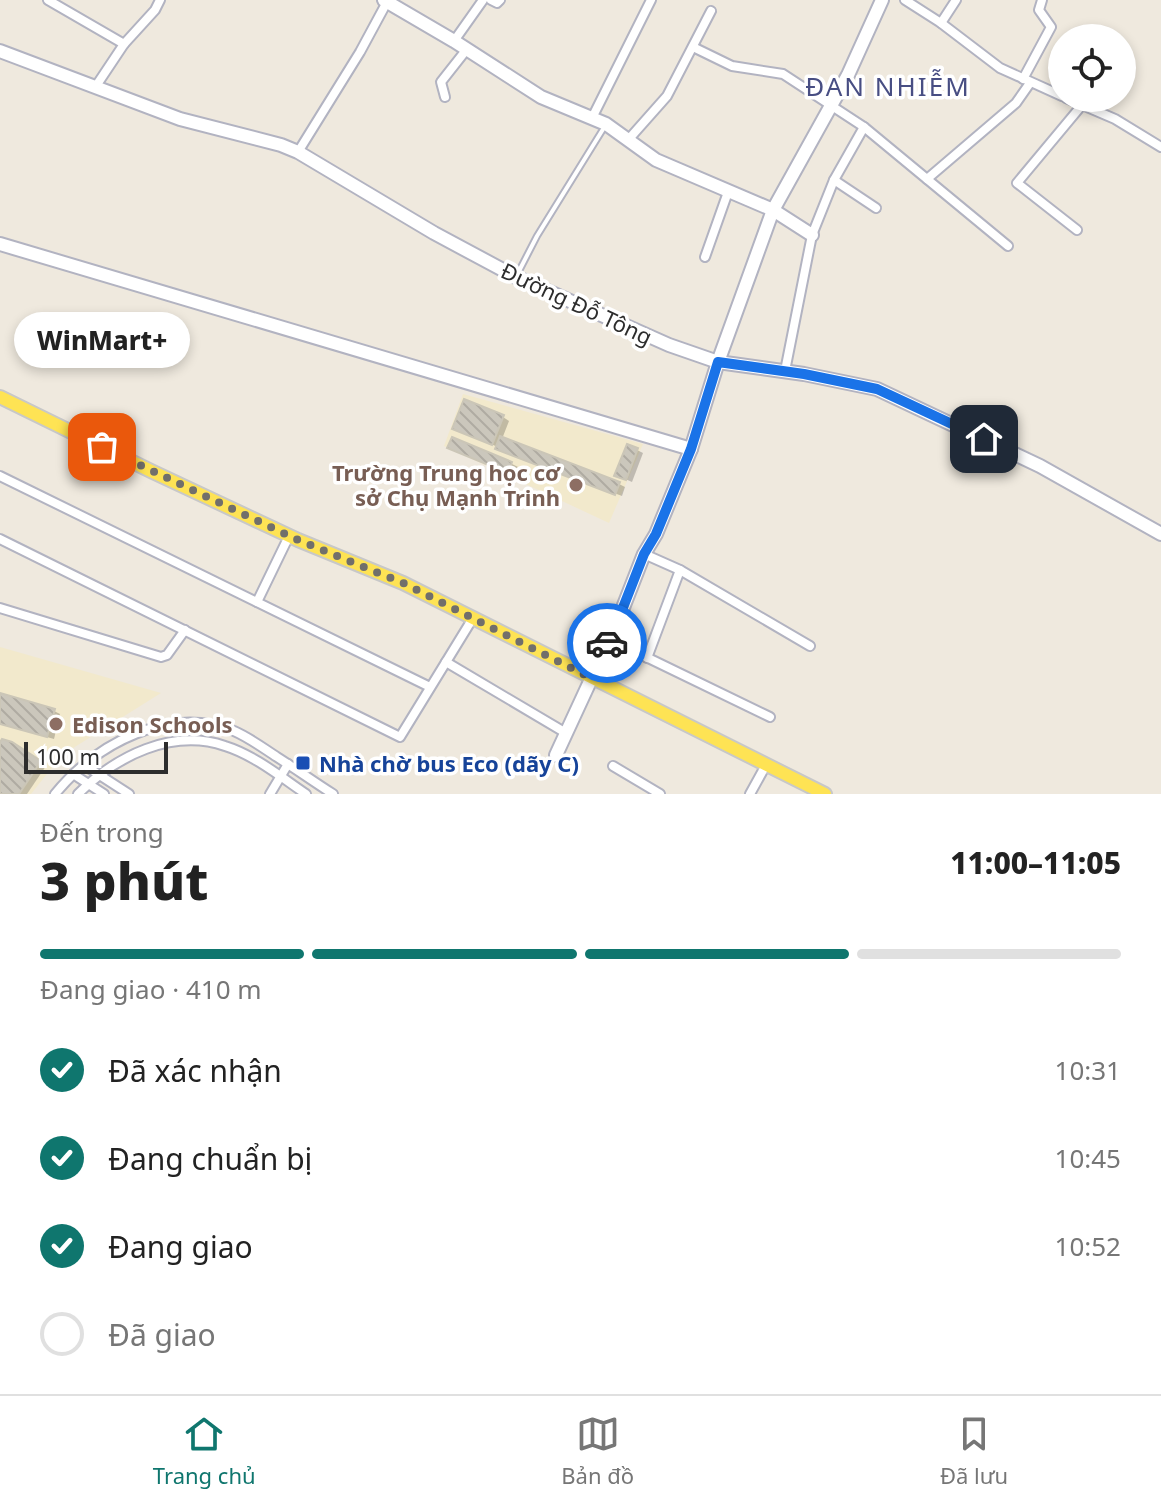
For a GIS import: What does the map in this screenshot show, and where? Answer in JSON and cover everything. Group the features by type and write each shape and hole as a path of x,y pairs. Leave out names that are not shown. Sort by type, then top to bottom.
{"main road":[{"path":"0,397 289,536 403,583 825,794"}],"street":[{"path":"48,0 124,44"},
{"path":"96,86 124,44 155,10 160,0"},
{"path":"454,41 483,0"},
{"path":"491,0 497,3 500,0"},
{"path":"592,118 651,0"},
{"path":"556,755 617,623 691,449 718,362 773,210 848,75 882,0"},
{"path":"905,0 1000,68 1048,90"},
{"path":"941,23 956,0"},
{"path":"927,179 1016,103 1051,27 1039,10 1042,0"},
{"path":"298,152 360,52 386,1 541,97 606,124 656,160 773,210 812,235"},
{"path":"628,140 667,96 711,11"},
{"path":"693,47 732,66 783,74 864,127 1008,246"},
{"path":"445,97 441,82 467,49"},
{"name":"Đường Đỗ Tông","path":"0,51 180,119 298,152 434,233 516,277 669,345 718,362 877,389 1040,466 1161,534"},
{"path":"1076,112 1017,183 1077,230"},
{"path":"1098,112 1161,147"},
{"path":"785,371 812,235 834,180 864,127"},
{"path":"834,180 876,208"},
{"path":"705,257 728,192"},
{"path":"0,244 691,449"},
{"path":"0,476 430,687"},
{"path":"257,602 289,536"},
{"path":"0,539 400,737 473,618"},
{"path":"644,554 680,570 810,646"},
{"path":"647,658 680,570"},
{"path":"0,608 161,657 167,655 185,630"},
{"path":"609,639 770,717"},
{"path":"446,662 566,733"},
{"path":"55,794 73,774 116,744 155,726 183,723 212,725 235,732 333,794"},
{"path":"78,794 125,758 168,742 186,739 225,746 244,754 306,794"},
{"path":"270,794 288,764"},
{"path":"84,765 129,794"},
{"path":"750,794 766,765"},
{"path":"613,766 660,794"},
{"path":"73,774 104,794"}],"lane":[{"path":"516,277 537,236 606,124"}],"shaded area":[{"name":"Trường Trung học cơ sở Chụ Mạnh Trinh","path":"463,394 643,444 609,523 444,446"},
{"name":"Edison Schools","path":"0,647 161,693 62,755 31,794 0,794"}],"building":[{"path":"464,399 504,415 492,445 452,429"},
{"path":"500,436 620,482 615,495 495,449"},
{"path":"452,437 512,462 508,473 447,448"},
{"path":"627,444 638,448 626,480 614,476"},
{"path":"0,693 55,709 47,737 0,724"},
{"path":"2,739 41,761 19,794 0,794"}],"way so far":[{"path":"102,447 298,540 403,583 591,678 607,643"}],"place":[{"name":"WinMart+","path":"102,447"},
{"name":"Trường Trung học cơ sở Chụ Mạnh Trinh","path":"576,485"},
{"name":"Edison Schools","path":"56,724"},
{"name":"Nhà chờ bus Eco (dãy C)","path":"303,763"}],"district":[{"name":"ĐAN NHIỄM","path":"888,86"}],"route":[{"path":"607,643 691,449 718,362 804,374 877,389 984,439"}]}
